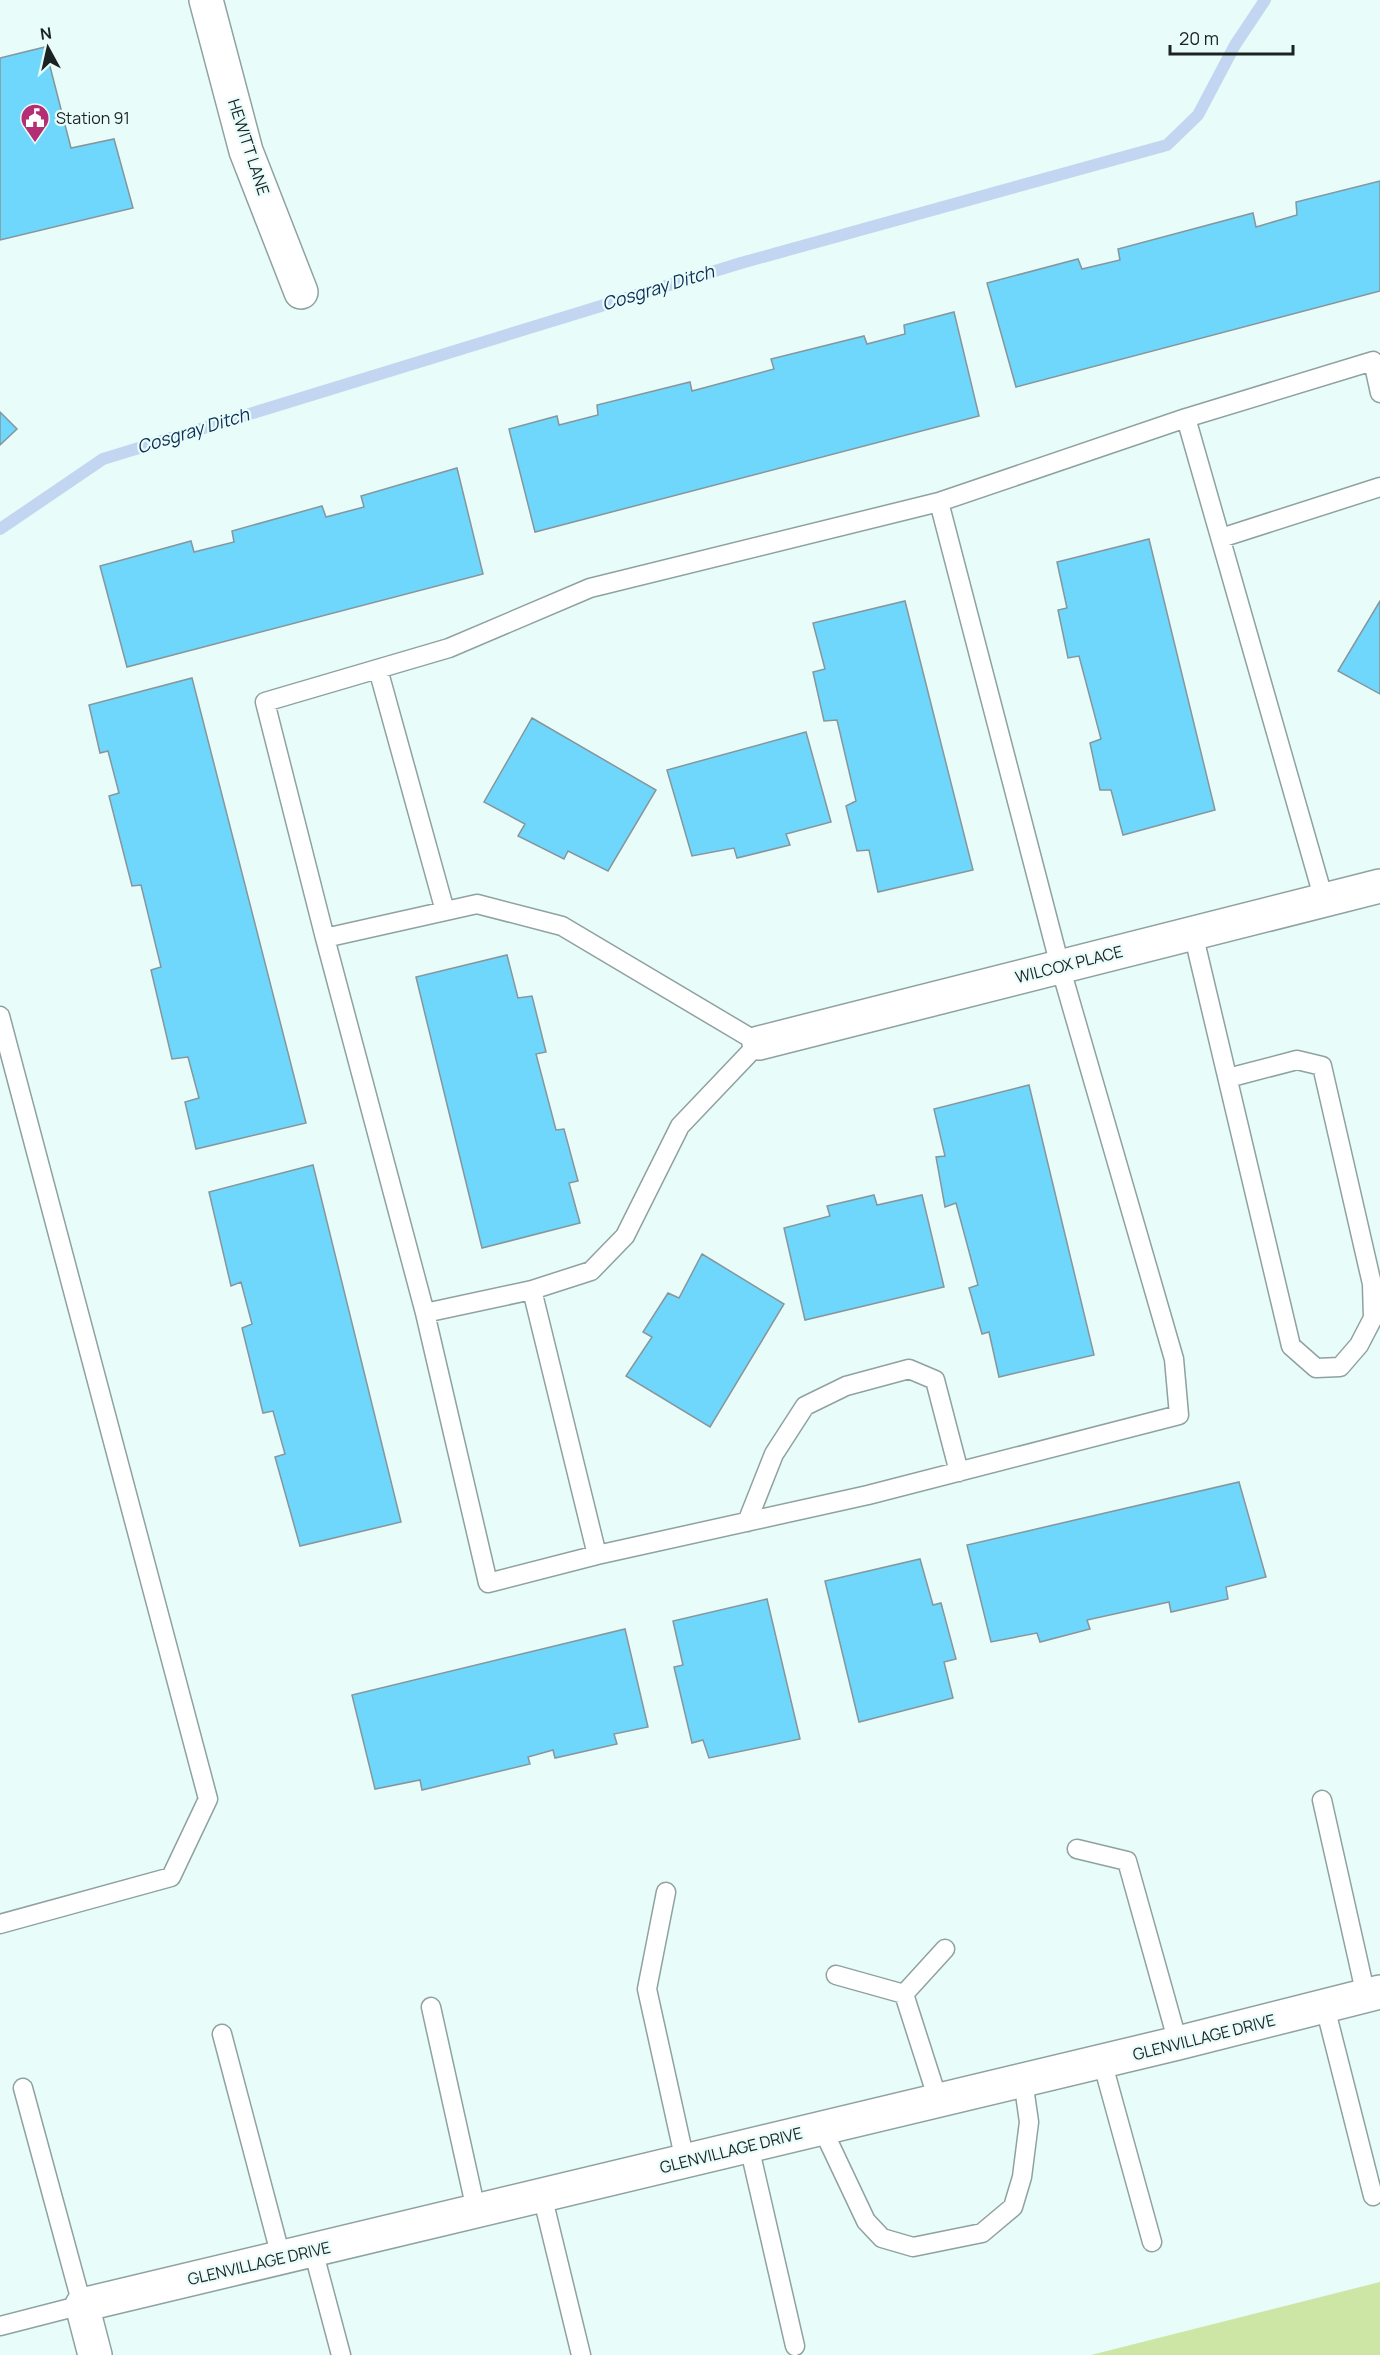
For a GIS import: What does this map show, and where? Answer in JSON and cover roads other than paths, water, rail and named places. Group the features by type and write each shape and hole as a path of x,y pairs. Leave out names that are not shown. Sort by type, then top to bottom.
{"street":[{"name":"HEWITT LANE","path":"206,0 246,151 301,292"},
{"name":"WILCOX PLACE","path":"759,1043 1380,886"},
{"name":"GLENVILLAGE DRIVE","path":"82,2305 1178,2043 1373,1994"},
{"path":"82,2305 95,2355"}],"lane":[{"path":"939,502 1060,966 1174,1359 1179,1415 868,1495 597,1555 488,1583 425,1313 265,702 448,648 590,588 939,502 1186,418 1373,361 1380,393"},
{"path":"1186,418 1324,900"},
{"path":"1221,538 1380,487"},
{"path":"378,669 445,911"},
{"path":"325,938 477,904 562,926 759,1043 680,1126 625,1236 591,1271 532,1290 425,1313"},
{"path":"1193,933 1291,1346 1316,1368 1340,1366 1359,1345 1373,1317 1372,1284 1323,1066 1297,1060 1228,1078"},
{"path":"0,1016 208,1799 171,1877 0,1924"},
{"path":"532,1290 597,1555"},
{"path":"747,1522 774,1454 805,1406 846,1386 909,1369 934,1380 959,1472"},
{"path":"1322,1800 1373,1994"},
{"path":"1077,1849 1126,1861 1178,2043"},
{"path":"666,1892 647,1989 685,2161"},
{"path":"904,1994 945,1949"},
{"path":"836,1975 904,1994"},
{"path":"904,1994 938,2100"},
{"path":"431,2007 476,2210"},
{"path":"1325,2007 1373,2196"},
{"path":"222,2034 281,2257"},
{"path":"1102,2061 1152,2242"},
{"path":"822,2128 866,2221 882,2238 914,2247 982,2233 1013,2207 1022,2177 1029,2122 1023,2080"},
{"path":"0,2326 82,2305 23,2088"},
{"path":"749,2146 795,2346"},
{"path":"542,2195 581,2355"},
{"path":"313,2250 341,2355"}],"waterway":[{"name":"Cosgray Ditch","path":"0,529 103,459 741,263 1167,145 1198,115 1235,45 1265,0"}],"place":[{"name":"Station 91","path":"35,144"}]}
